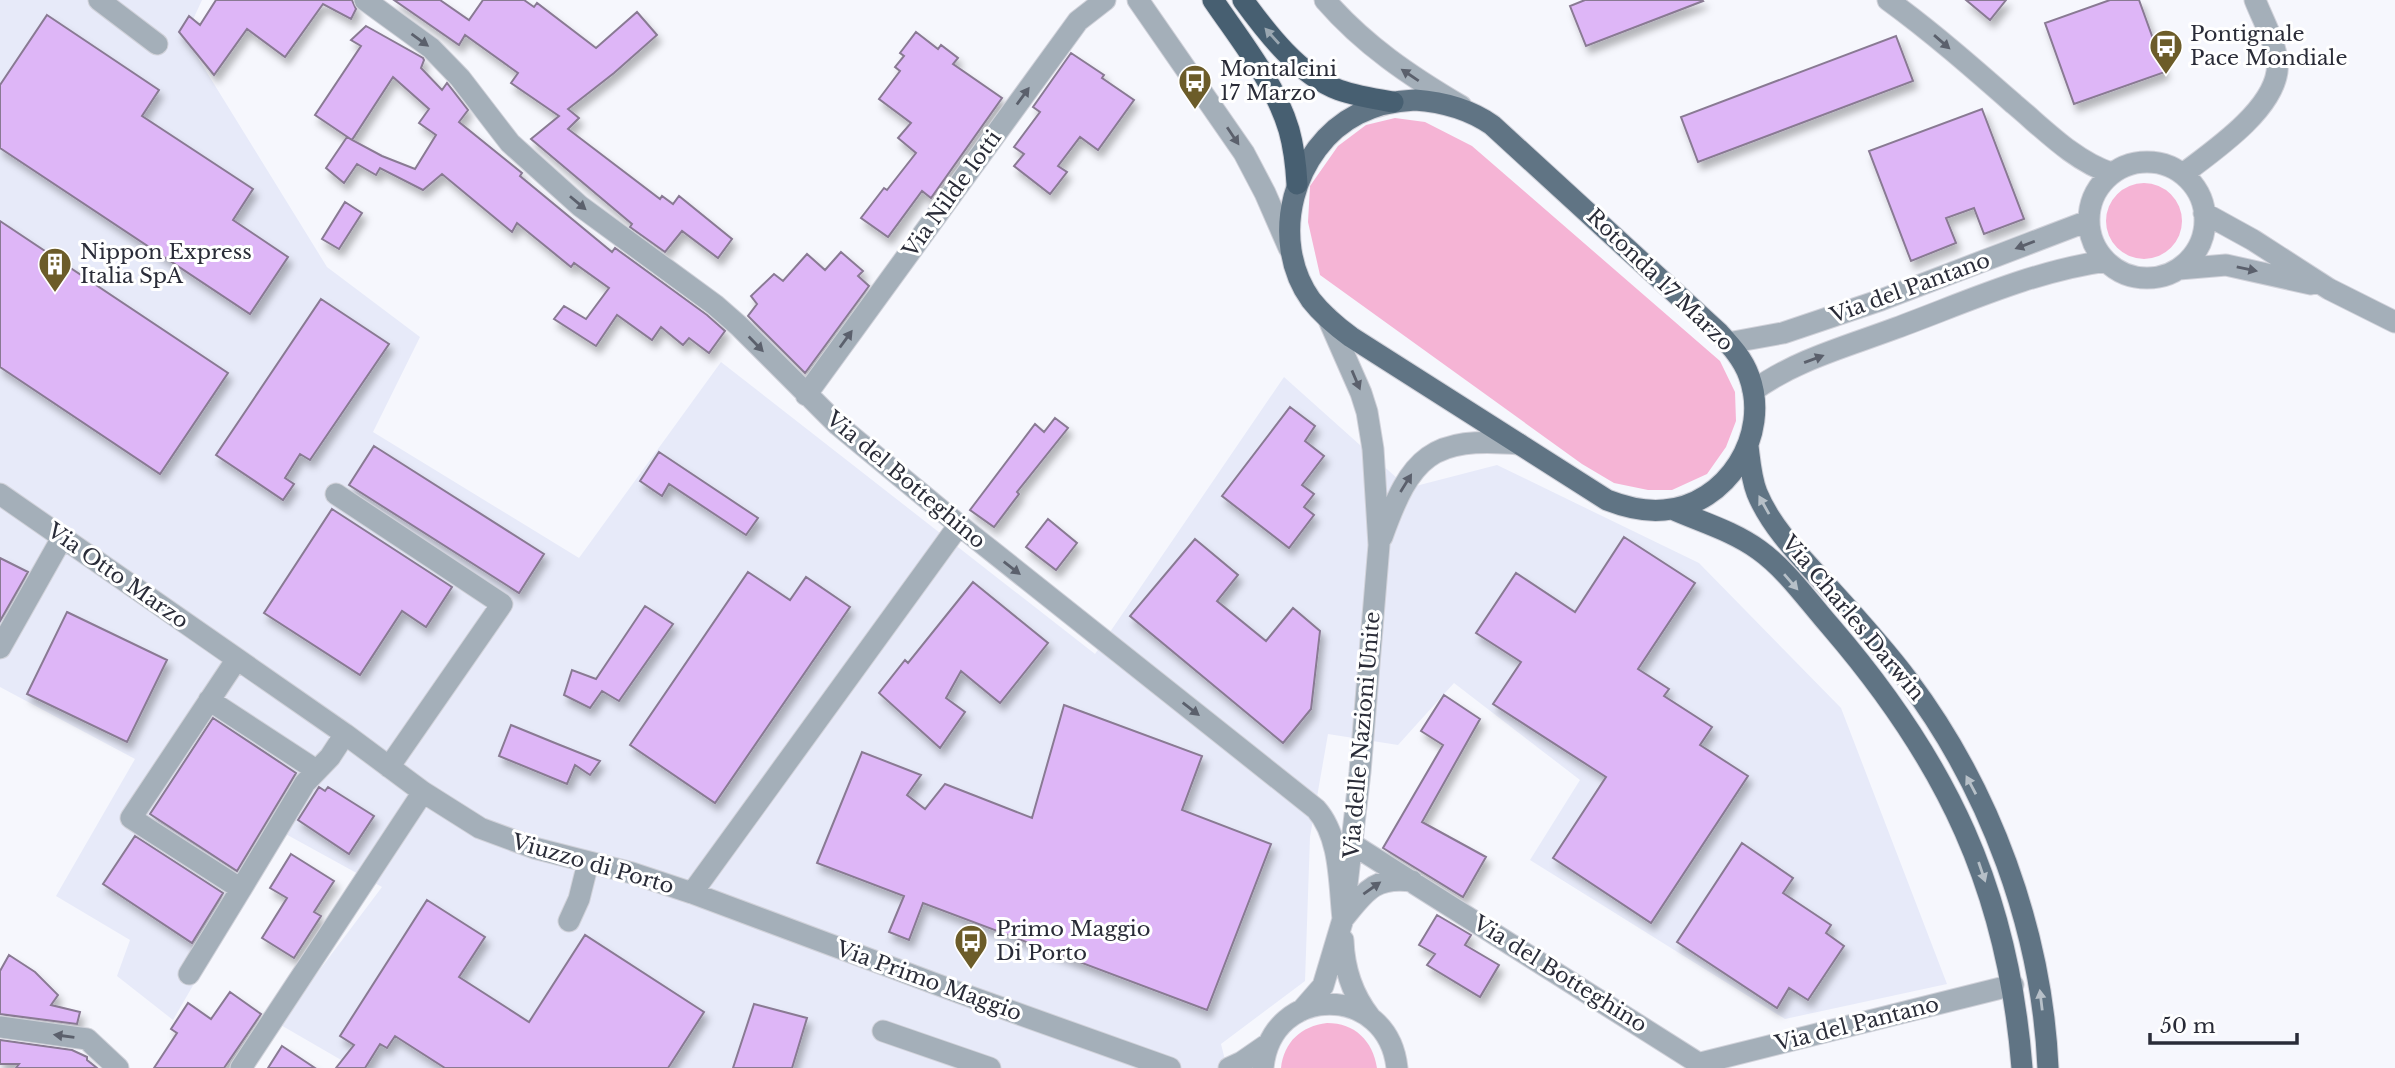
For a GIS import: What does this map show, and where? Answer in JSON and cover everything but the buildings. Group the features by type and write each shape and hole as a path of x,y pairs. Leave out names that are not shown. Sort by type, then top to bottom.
{"highway":[{"path":"1213,0 1280,105 1292,141 1297,184"},
{"path":"1244,0 1291,56 1317,78 1340,90 1393,102"}],"main road":[{"name":"Rotonda 17 Marzo","path":"1428,101 1468,111 1484,120 1510,140 1728,343 1745,366 1754,391 1754,416 1748,446 1731,474 1711,492 1688,505 1672,509 1633,509 1607,500 1362,345 1328,318 1311,300 1304,287 1291,251 1290,219 1297,184 1313,153 1340,125 1364,111 1393,102 1428,101"},
{"name":"Via Charles Darwin","path":"1748,446 1756,490 1774,522 1908,680 1952,748 1980,802 2003,853 2021,908 2038,981 2048,1068"},
{"name":"Via Charles Darwin","path":"1672,509 1750,544 1773,561 1861,663 1906,722 1929,758 1956,809 1978,860 2004,946 2012,985 2022,1068"}],"street":[{"path":"99,0 156,44"},
{"name":"Via del Botteghino","path":"365,0 431,48 460,78 510,143 580,206 715,305 838,425 959,525 1316,809 1332,838 1343,922"},
{"name":"Via Nilde Iotti","path":"806,395 1078,21 1105,0"},
{"path":"1138,0 1244,153 1291,251"},
{"path":"1325,0 1379,53 1468,111"},
{"path":"1888,0 1923,26 2065,148 2097,169 2111,173"},
{"path":"2183,174 2226,140 2267,100 2277,72 2275,51 2255,0"},
{"path":"2147,162 2169,165 2183,174 2198,193 2204,213 2202,239 2194,254 2179,269 2164,276 2138,277 2122,273 2106,261 2093,242 2088,221 2092,199 2102,182 2111,173 2132,164 2147,162"},
{"path":"2204,213 2253,240 2329,289 2395,322"},
{"name":"Via del Pantano","path":"1728,343 1783,333 1869,304 2088,221"},
{"name":"Via del Pantano","path":"1754,391 1795,366 2019,282 2106,261"},
{"path":"2179,269 2226,265 2329,289"},
{"name":"Via delle Nazioni Unite","path":"1328,318 1367,412 1373,449 1379,545 1362,759 1343,922 1344,952 1349,978 1361,1006 1384,1031 1395,1058 1412,1068"},
{"name":"Via delle Nazioni Unite","path":"1379,545 1405,482 1430,456 1466,443 1519,444"},
{"name":"Via Otto Marzo","path":"0,494 345,734 423,792"},
{"path":"336,494 502,604 389,767"},
{"name":"Viuzzo di Porto","path":"423,792 495,834 534,848 632,873 692,892 959,525"},
{"path":"1,642 62,538"},
{"path":"237,659 131,818 241,889"},
{"path":"209,700 316,770"},
{"path":"189,974 305,783 330,757 345,734"},
{"path":"242,1068 423,792"},
{"name":"Via del Botteghino","path":"1352,844 1704,1066"},
{"path":"569,921 579,899 588,863"},
{"path":"1343,922 1364,892 1375,885 1385,880 1412,881"},
{"name":"Via Primo Maggio","path":"692,892 960,993 1171,1068"},
{"name":"Via delle Nazioni Unite","path":"1268,1044 1280,1026 1302,1010 1323,986 1343,922"},
{"name":"Via del Pantano","path":"1704,1066 2012,985"},
{"path":"1302,1010 1332,1004 1352,1008 1370,1017"},
{"path":"0,1027 87,1040 118,1068"},
{"path":"883,1031 990,1068"},
{"path":"1229,1068 1268,1044"},
{"path":"1263,1068 1268,1044"}],"shaded area":[{"path":"0,0 202,0 185,37 327,267 420,337 373,432 579,558 721,362 1095,654 1284,377 1408,488 1497,465 1699,563 1841,708 1947,984 1785,1019 1530,860 1580,780 1454,683 1398,745 1328,734 1310,837 1305,981 1221,1044 1227,1068 355,1068 279,1024 382,887 282,832 173,1020 117,976 130,940 56,896 135,759 0,687"},
{"path":"1395,118 1425,122 1472,146 1720,361 1735,392 1736,421 1726,447 1707,474 1672,490 1648,490 1614,483 1582,464 1320,275 1308,222 1310,186 1338,146 1366,125"},
{"path":"2137,183 2151,183 2165,189 2176,200 2182,221 2179,236 2171,248 2151,259 2137,259 2123,253 2112,242 2106,228 2106,214 2112,200 2123,189"},
{"path":"1327,1023 1346,1026 1361,1035 1375,1058 1377,1068 1281,1068 1286,1050 1295,1037 1309,1028"}],"place":[{"name":"Pontignale Pace Mondiale","path":"2166,76"},
{"name":"Montalcini 17 Marzo","path":"1195,111"},
{"name":"Nippon Express Italia SpA","path":"55,294"},
{"name":"Primo Maggio Di Porto","path":"971,971"}]}
